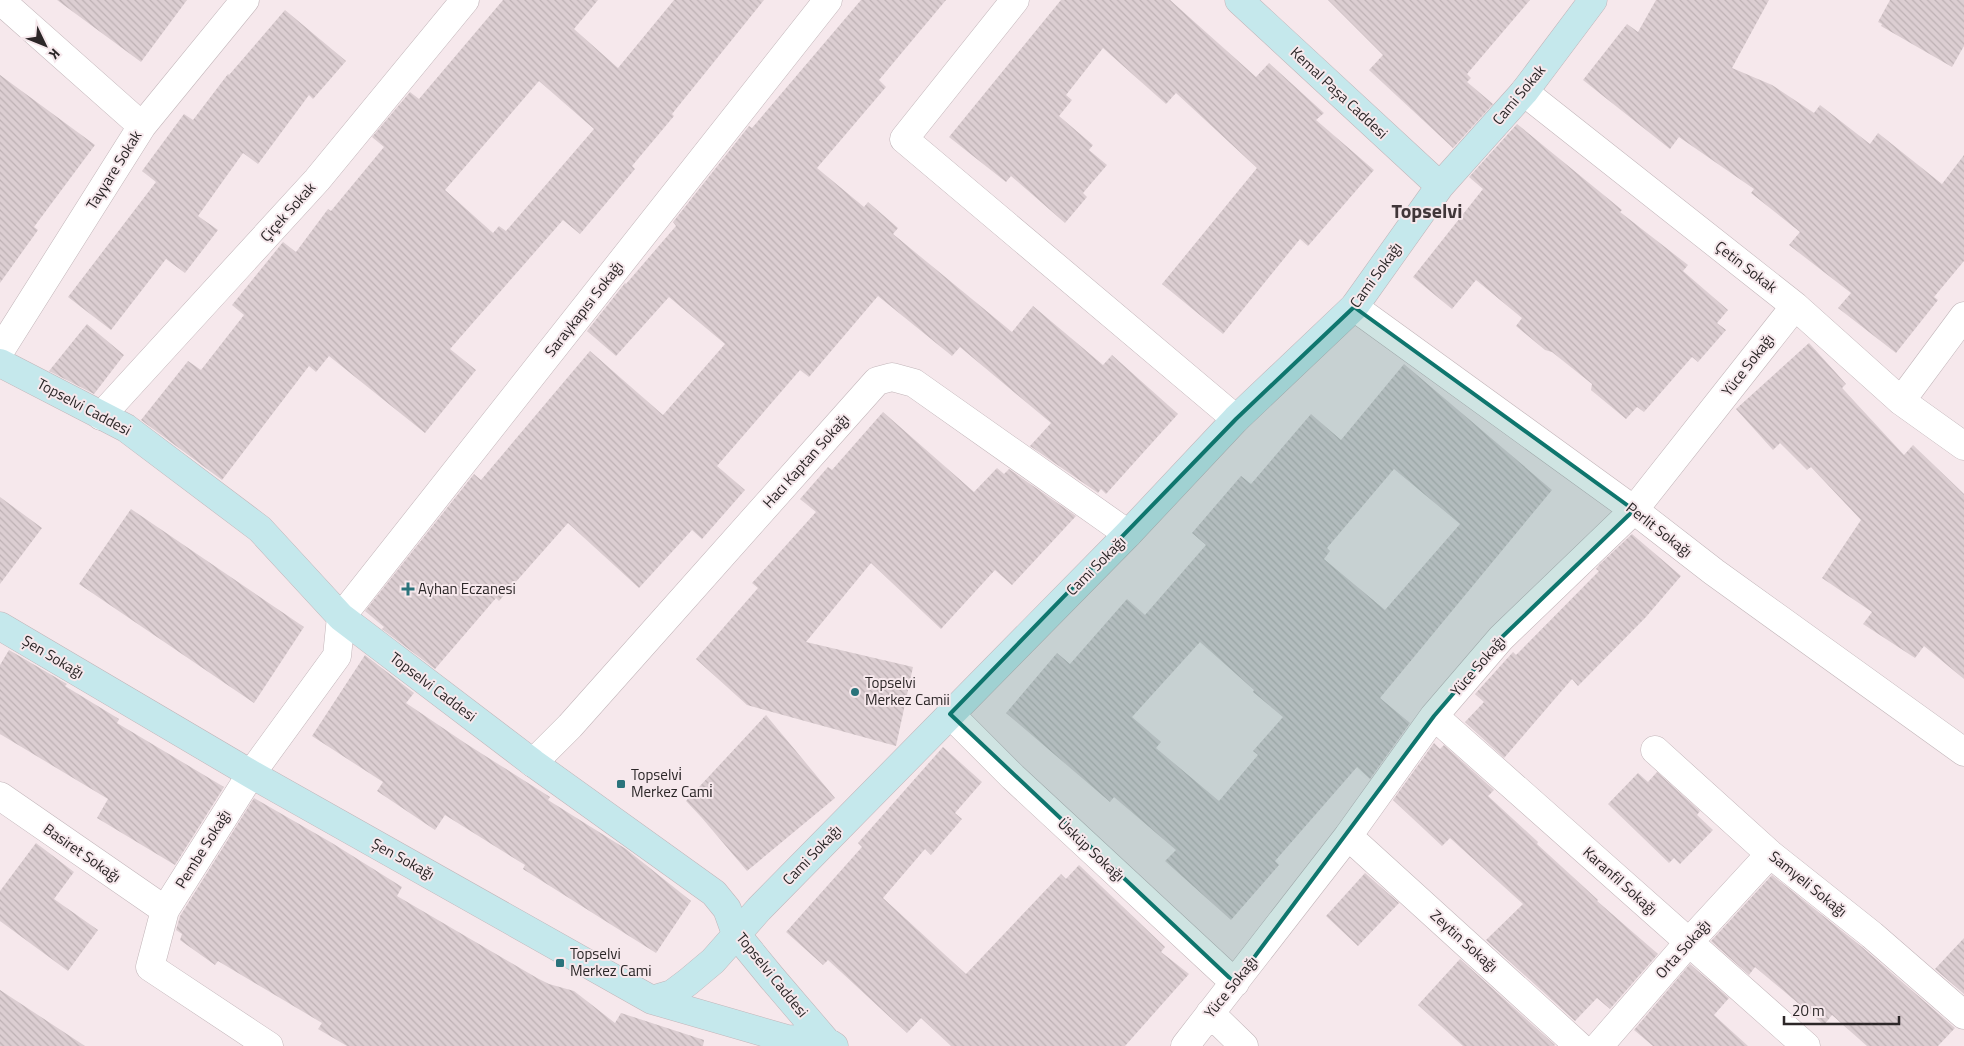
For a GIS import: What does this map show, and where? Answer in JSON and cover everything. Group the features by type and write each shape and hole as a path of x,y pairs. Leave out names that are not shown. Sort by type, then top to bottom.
{"street":[{"path":"0,0 142,126"},
{"name":"Tayyare Sokak","path":"0,351 142,126 244,0"},
{"name":"Çiçek Sokak","path":"101,416 317,180 465,0"},
{"name":"Saraykapısı Sokağı","path":"341,618 828,0"},
{"path":"1015,0 904,139 1236,419"},
{"name":"Kemal Paşa Caddesi","path":"1239,0 1440,186"},
{"name":"Cami Sokak","path":"1440,186 1524,92 1593,0"},
{"name":"Çetin Sokak","path":"1524,92 1795,306 1901,400 1964,446"},
{"name":"Cami Sokağı","path":"652,1000 672,994 713,961 736,934 1128,534 1236,419 1354,307 1440,186"},
{"name":"Yüce Sokağı","path":"1185,1046 1348,836 1434,716 1501,638 1634,510 1795,306"},
{"name":"Perlit Sokağı","path":"1354,307 1634,510 1714,572 1964,752"},
{"path":"1901,400 1964,316"},
{"name":"Topselvi Caddesi","path":"0,363 126,428 260,529 341,618 533,763 714,893 726,909 736,934 830,1044"},
{"name":"Hacı Kaptan Sokağı","path":"533,763 570,726 877,381 892,376 914,383 1128,534"},
{"name":"Pembe Sokağı","path":"269,1046 150,967 165,910 251,774 337,656 341,618"},
{"name":"Şen Sokağı","path":"0,626 251,774 652,1000 787,1039 830,1044"},
{"name":"Üsküp Sokağı","path":"950,714 1012,777 1235,983"},
{"name":"Karanfil Sokağı","path":"1434,716 1806,1046"},
{"name":"Samyeli Sokağı","path":"1655,750 1770,854 1872,935 1964,1014"},
{"name":"Basiret Sokağı","path":"0,796 165,910"},
{"name":"Zeytin Sokağı","path":"1348,836 1579,1046"},
{"name":"Orta Sokağı","path":"1599,1046 1689,942 1770,854"},
{"path":"1210,1013 1244,1046"}],"highlighted area":[{"path":"1354,307 1634,510 1501,638 1434,716 1235,983 950,714 1236,419"}],"building":[{"path":"57,0 187,0 141,62"},
{"path":"503,0 598,0 574,29 618,68 674,0 764,0 672,114 674,116 632,166 635,169 580,234 563,220 450,349 476,370 425,433 329,356 316,372 309,366 222,480 141,420 188,361 201,370 244,315 232,305 283,242 296,252 328,209 331,211 384,147 372,137 410,92 419,99","holes":["539,81 594,129 506,231 499,226 493,233 445,190"]},
{"path":"861,0 946,0 879,80 886,87 817,168 864,207 868,202 898,228 893,234 1012,332 1033,306 1103,365 1112,355 1178,414 1106,494 1101,489 1098,493 1030,446 1051,423 960,347 952,356 878,296 809,377 800,370 717,466 745,490 702,539 692,530 639,588 568,523 499,601 496,598 435,669 382,629 384,627 365,611 474,474 481,480 590,351 663,415 725,344 669,297 616,356 587,331 625,283 676,226 673,222 749,126 752,128"},
{"path":"1061,0 1170,0 1256,77 1269,63 1324,113 1316,120 1374,170 1308,246 1300,239 1223,334 1162,284 1257,168 1176,93 1166,104 1103,48 1066,95 1072,100 1059,116 1093,145 1089,150 1107,165 1083,193 1087,197 1065,223 1011,176 1006,182 949,137"},
{"path":"1328,0 1530,0 1467,74 1471,78 1467,82 1493,104 1453,148 1369,70 1383,55"},
{"path":"1656,0 1769,0 1732,68 1772,85 1814,113 1820,105 1870,144 1878,133 1942,184 1964,155 1964,261 1934,297 1938,300 1896,353 1838,308 1851,293 1789,245 1800,232 1751,193 1754,189 1679,137 1670,149 1583,80 1627,24 1638,32"},
{"path":"1890,0 1964,0 1964,46 1952,67 1881,26 1882,24 1878,22"},
{"path":"285,10 346,61 313,99 309,95 258,164 243,153 198,216 218,230 185,273 166,259 111,330 68,297 156,182 142,171 184,114 193,120 228,74"},
{"path":"0,75 95,145 34,227 38,230 0,283"},
{"path":"1517,124 1622,210 1620,212 1688,265 1683,271 1728,310 1717,323 1726,330 1698,362 1692,357 1644,412 1637,407 1626,419 1591,390 1592,384 1516,326 1522,318 1476,280 1452,309 1413,277 1483,189 1469,177"},
{"path":"87,324 124,355 94,394 49,371"},
{"path":"1809,343 1846,384 1842,388 1904,455 1913,445 1964,494 1964,679 1924,646 1915,658 1863,624 1872,612 1822,578 1861,520 1811,467 1807,470 1780,443 1773,450 1736,409"},
{"path":"1404,364 1552,490 1380,698 1410,723 1370,779 1357,767 1275,861 1279,865 1231,920 1165,861 1176,850 1114,797 1110,802 1006,713 1057,653 1070,664 1127,599 1145,615 1206,545 1192,533 1241,476 1251,484 1311,414 1341,440","holes":["1394,469 1460,524 1385,610 1324,559 1330,551 1327,548","1200,642 1254,690 1253,692 1283,717 1253,751 1258,755 1219,801 1156,748 1161,742 1132,717"]},
{"path":"883,412 974,492 997,468 1004,474 1009,469 1076,516 1012,585 995,570 941,629 871,563 806,642 913,667 896,746 747,705 696,659 758,588 752,583 816,512 800,499 828,467 832,470"},
{"path":"0,497 42,528 0,584"},
{"path":"131,509 304,627 254,703 79,584"},
{"path":"1632,534 1681,576 1646,617 1578,686 1572,679 1504,758 1465,722 1484,702 1475,694 1513,652 1516,655 1599,571 1596,569 1599,565"},
{"path":"9,650 67,684 65,686 119,719 117,723 224,787 175,865 97,818 108,799 0,734 0,665"},
{"path":"365,655 414,693 406,703 550,797 548,800 626,849 691,901 656,953 523,869 525,865 445,815 435,830 377,791 383,782 312,736"},
{"path":"766,715 835,798 747,871 686,801"},
{"path":"1434,743 1440,749 1444,745 1494,790 1488,796 1538,842 1537,844 1597,901 1658,954 1610,1009 1597,998 1575,1021 1486,940 1523,904 1450,838 1442,846 1393,800"},
{"path":"943,747 982,782 955,813 962,819 931,855 925,849 883,898 966,974 1061,874 1066,879 1079,865 1165,947 1161,952 1189,974 1125,1046 951,1046 921,1018 907,1033 828,960 823,965 786,932 862,847 858,843"},
{"path":"1657,772 1700,811 1697,815 1713,830 1680,864 1674,858 1669,863 1608,804 1638,773 1648,782"},
{"path":"254,798 332,843 402,887 397,896 537,978 549,984 574,991 615,1023 621,1013 704,1040 703,1046 347,1046 318,1029 322,1023 218,961 215,965 180,940 182,934 176,930 180,916"},
{"path":"36,843 74,872 54,899 98,930 68,971 0,921 0,891"},
{"path":"1365,873 1399,903 1358,946 1326,916"},
{"path":"1772,875 1862,947 1955,1028 1938,1046 1867,1046 1832,1015 1824,1025 1755,967 1749,975 1711,941"},
{"path":"1964,938 1964,994 1935,969"},
{"path":"1460,959 1555,1045 1463,1046 1418,1005"},
{"path":"1690,964 1729,998 1714,1015 1748,1046 1653,1046 1634,1030"},
{"path":"0,990 85,1046 0,1046"}],"place":[{"name":"Ayhan Eczanesi","path":"408,589"},
{"name":"Topselvi Merkez Camii","path":"855,692"},
{"name":"Topselvi̇ Merkez Cami̇","path":"621,784"},
{"name":"Topselvi Merkez Cami","path":"560,963"}],"district":[{"name":"Topselvi","path":"1427,211"}]}
